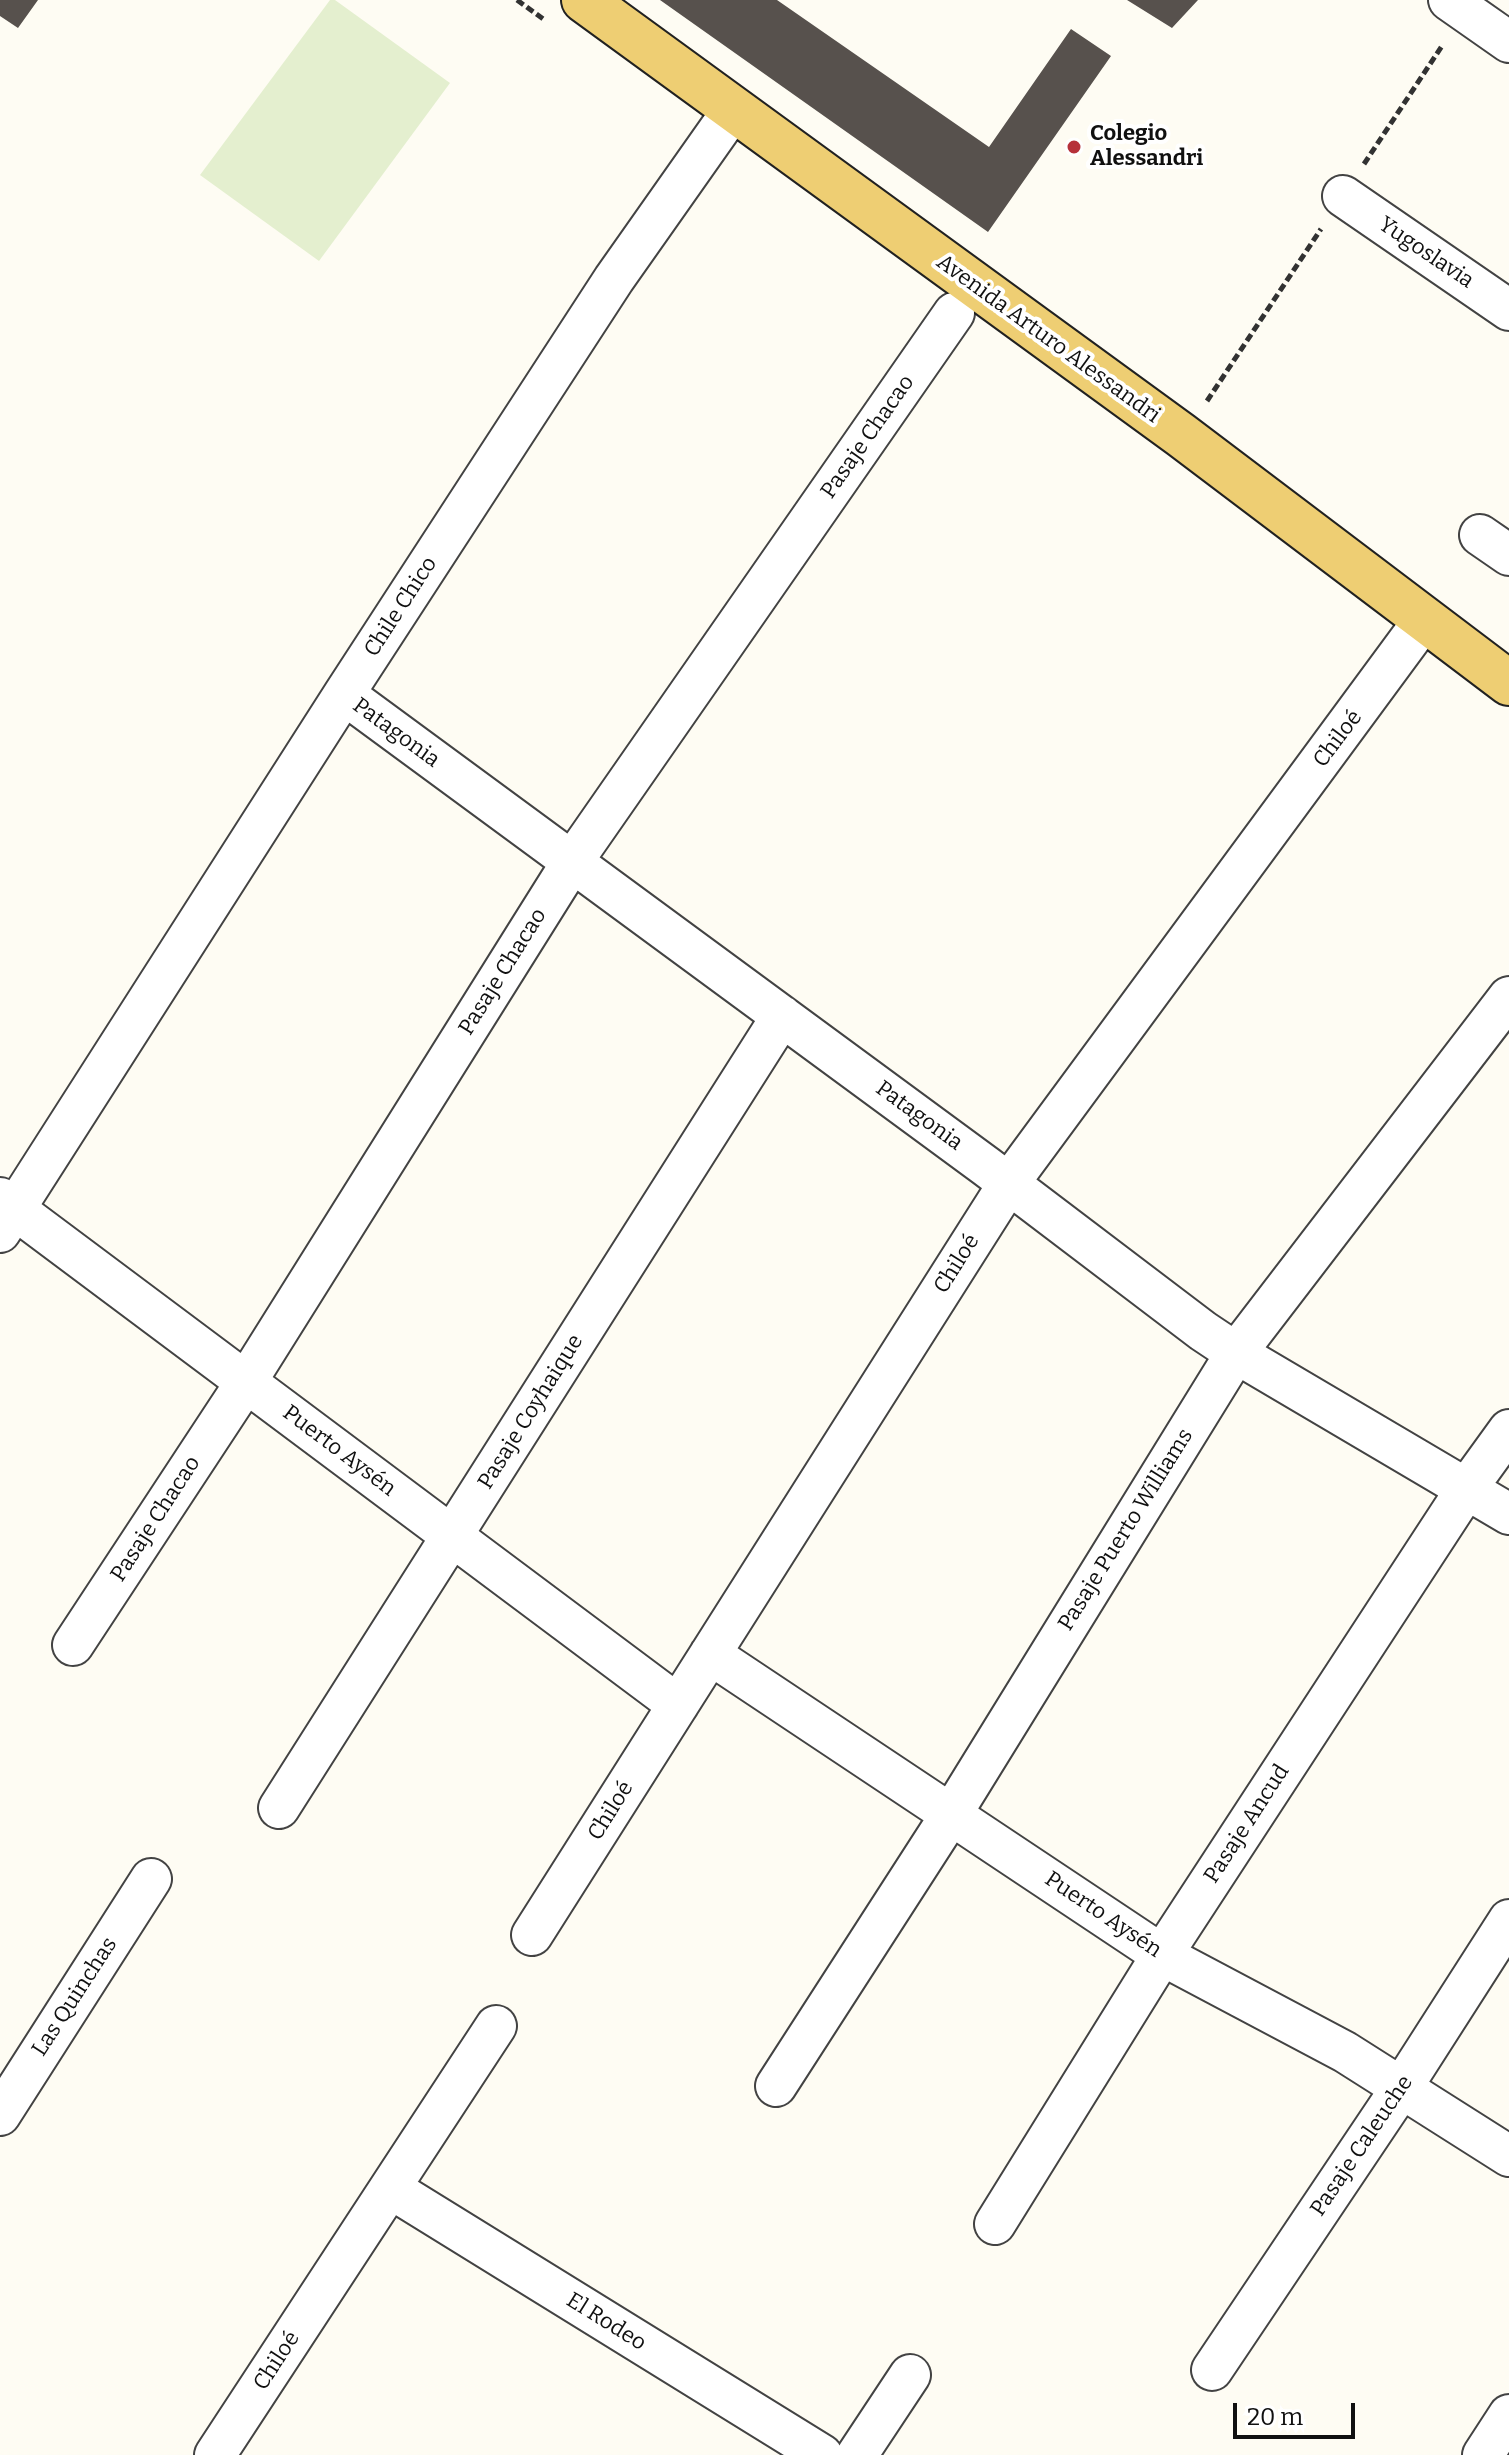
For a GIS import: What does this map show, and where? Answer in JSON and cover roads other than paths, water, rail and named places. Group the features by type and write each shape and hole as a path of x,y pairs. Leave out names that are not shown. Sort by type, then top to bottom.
{"main road":[{"name":"Avenida Arturo Alessandri","path":"584,0 1181,435 1509,683"}],"street":[{"path":"1449,0 1509,42"},
{"name":"Chile Chico","path":"5,1213 614,279 733,110"},
{"name":"Yugoslavia","path":"1343,196 1509,310"},
{"name":"Pasaje Chacao","path":"73,1645 246,1382 572,862 954,313"},
{"name":"Chiloé","path":"532,1935 1009,1183 1424,620"},
{"name":"Patagonia","path":"344,694 1009,1183 1203,1331 1509,1514"},
{"name":"Pasaje Puerto Williams","path":"776,2086 952,1813 1236,1353 1509,997"},
{"name":"Pasaje Coyhaique","path":"279,1808 782,1016"},
{"name":"Puerto Aysén","path":"5,1213 246,1382 678,1705"},
{"name":"Pasaje Ancud","path":"995,2224 1162,1955 1467,1488 1509,1430"},
{"name":"Puerto Aysén","path":"710,1654 1162,1955 1323,2040 1509,2156"},
{"name":"Las Quinchas","path":"0,2115 151,1879"},
{"name":"Pasaje Caleuche","path":"1212,2370 1402,2087 1509,1920"},
{"name":"Chiloé","path":"215,2455 496,2026"},
{"name":"El Rodeo","path":"390,2188 822,2455"},
{"path":"857,2455 910,2375"},
{"path":"1483,2455 1509,2415"}],"place":[{"name":"Colegio Alessandri","path":"1074,147"}]}
